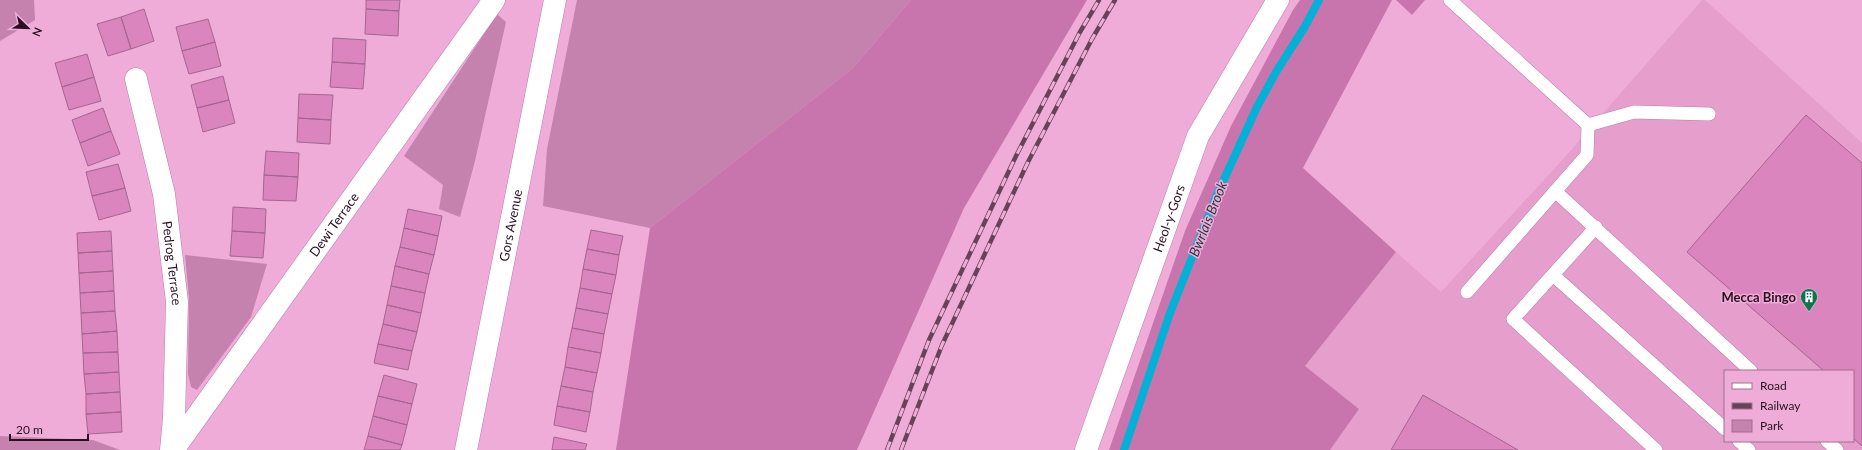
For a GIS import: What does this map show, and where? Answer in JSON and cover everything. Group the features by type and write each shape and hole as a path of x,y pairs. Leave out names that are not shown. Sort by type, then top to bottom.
{"street":[{"name":"Dewi Terrace","path":"172,450 494,0"},
{"name":"Gors Avenue","path":"466,450 555,0"},
{"name":"Heol-y-Gors","path":"1086,450 1198,136 1278,0"},
{"name":"Pedrog Terrace","path":"136,79 164,194 177,302 172,450"}],"lane":[{"path":"1450,0 1588,125 1588,155 1466,292"},
{"path":"1588,125 1634,112 1710,114"},
{"path":"1555,191 1596,227 1750,370"},
{"path":"1596,227 1513,319 1656,450"},
{"path":"1553,275 1724,428"},
{"path":"1740,442 1749,450"},
{"path":"1828,442 1837,450"}],"shaded area":[{"path":"911,0 1087,0 964,208 857,450 616,450 650,228 853,68"},
{"path":"1300,0 1392,0 1303,168 1396,252 1305,366 1359,409 1330,450 1109,450 1185,231 1231,126 1293,10"},
{"path":"1396,0 1425,0 1412,15"},
{"path":"1702,0 1705,0 1862,143 1862,450 1330,450 1359,409 1305,366 1396,252 1441,292 1565,157"}],"green space":[{"path":"0,0 34,0 35,20 0,41"},
{"path":"577,0 911,0 853,68 650,228 543,206 547,149"},
{"path":"497,14 506,22 475,161 460,217 439,209 443,185 404,156"},
{"path":"185,255 267,264 251,317 197,390 191,387 188,374 189,298"},
{"path":"0,436 93,440 120,450 0,450"}],"building":[{"path":"366,0 400,0 399,11 366,9"},
{"path":"144,9 154,41 131,49 121,17"},
{"path":"366,9 399,11 398,36 365,34"},
{"path":"121,17 131,49 108,56 97,24"},
{"path":"208,19 215,42 182,51 176,27"},
{"path":"333,38 366,40 365,64 332,62"},
{"path":"215,42 221,66 189,74 182,51"},
{"path":"87,54 94,77 62,87 55,63"},
{"path":"332,62 365,64 363,89 330,87"},
{"path":"223,76 229,100 197,108 191,85"},
{"path":"94,77 101,101 69,110 62,87"},
{"path":"299,94 333,95 331,120 298,118"},
{"path":"229,100 235,123 203,132 197,108"},
{"path":"103,108 111,131 80,143 72,120"},
{"name":"Mecca Bingo","path":"1806,115 1862,163 1862,446 1854,439 1854,370 1823,370 1687,252"},
{"path":"298,118 331,120 330,144 297,142"},
{"path":"111,131 120,154 88,166 80,143"},
{"path":"266,151 299,153 298,177 264,175"},
{"path":"118,164 125,188 92,196 86,172"},
{"path":"264,175 298,177 296,201 263,200"},
{"path":"125,188 131,211 99,220 92,196"},
{"path":"233,207 266,209 265,233 232,231"},
{"path":"408,209 442,216 438,236 404,228"},
{"path":"404,228 438,236 434,255 400,247"},
{"path":"591,230 623,236 619,255 587,249"},
{"path":"111,231 112,251 78,253 77,233"},
{"path":"232,231 265,233 263,258 230,256"},
{"path":"400,247 434,255 429,274 395,266"},
{"path":"587,249 619,255 616,275 583,269"},
{"path":"112,251 113,271 79,273 78,253"},
{"path":"395,266 429,274 425,293 391,286"},
{"path":"583,269 616,275 612,294 580,288"},
{"path":"113,271 114,291 80,293 79,273"},
{"path":"391,286 425,293 421,313 387,305"},
{"path":"580,288 612,294 608,314 576,308"},
{"path":"114,291 115,311 81,313 80,293"},
{"path":"387,305 421,313 417,332 383,324"},
{"path":"576,308 608,314 604,334 572,328"},
{"path":"115,311 117,331 82,334 81,313"},
{"path":"383,324 417,332 412,351 378,344"},
{"path":"572,328 604,334 601,353 568,347"},
{"path":"117,331 118,352 83,353 82,334"},
{"path":"378,344 412,351 408,370 374,363"},
{"path":"568,347 601,353 597,373 565,367"},
{"path":"118,352 119,372 84,374 83,353"},
{"path":"565,367 597,373 593,392 561,386"},
{"path":"119,372 120,392 86,394 84,374"},
{"path":"384,375 417,384 412,404 378,396"},
{"path":"561,386 593,392 590,412 557,406"},
{"path":"120,392 121,412 86,414 86,394"},
{"path":"1423,395 1518,450 1391,450"},
{"path":"378,396 412,404 407,425 373,416"},
{"path":"557,406 590,412 586,432 554,425"},
{"path":"121,412 122,432 88,434 86,414"},
{"path":"373,416 407,425 402,445 368,436"},
{"path":"368,436 402,445 400,450 364,450"},
{"path":"554,437 587,444 585,450 552,450"}],"waterway":[{"name":"Bwrlais Brook","path":"1124,450 1170,313 1216,197 1257,107 1319,0"}],"railway":[{"path":"887,450 929,340 1016,156 1080,32 1099,0"},
{"path":"901,450 942,345 1028,162 1092,39 1115,0"}],"place":[{"name":"Mecca Bingo","path":"1809,312"}]}
